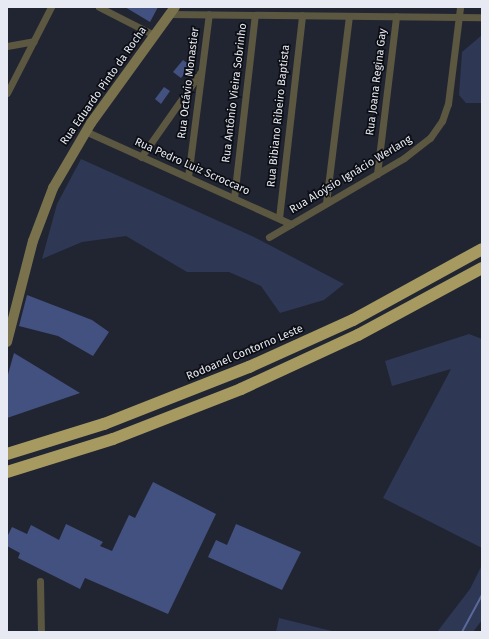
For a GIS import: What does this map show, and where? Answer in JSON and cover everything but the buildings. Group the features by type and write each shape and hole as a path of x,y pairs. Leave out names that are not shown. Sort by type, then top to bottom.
{"highway":[{"name":"Rodoanel Contorno Leste","path":"7,454 104,424 255,364 352,320 482,249"},
{"path":"7,472 112,439 248,386 358,335 482,268"}],"main road":[{"name":"Rua Eduardo Pinto da Rocha","path":"7,342 38,224 53,188 85,131 172,11"}],"street":[{"path":"7,93 51,7"},
{"path":"99,7 154,35"},
{"name":"Rua Aloýsio Ignácio Werlang","path":"269,237 417,149 442,122 450,95 460,7"},
{"path":"172,11 209,14 255,15 482,17"},
{"name":"Rua Octávio Monastier","path":"188,177 209,14"},
{"name":"Rua Antônio Vieira Sobrinho","path":"234,198 255,15"},
{"name":"Rua Bibiano Ribeiro Baptista","path":"279,218 302,15"},
{"path":"326,203 349,16"},
{"name":"Rua Joana Regina Gay","path":"377,174 396,16"},
{"path":"7,46 34,41"},
{"path":"141,157 202,72"},
{"name":"Rua Pedro Luiz Scroccaro","path":"85,131 291,224"},
{"path":"40,581 41,632"}],"shaded area":[{"path":"482,35 482,103 466,103 459,95 462,52"},
{"path":"81,159 254,237 344,284 324,300 280,313 261,286 229,272 187,272 126,236 82,242 42,259 57,204"},
{"path":"469,334 482,339 482,548 383,498 451,369 392,386 385,361"},
{"path":"482,565 482,620 473,632 437,632 470,589"},
{"path":"279,618 336,632 276,632"}],"waterway":[{"path":"462,632 482,595"}]}
